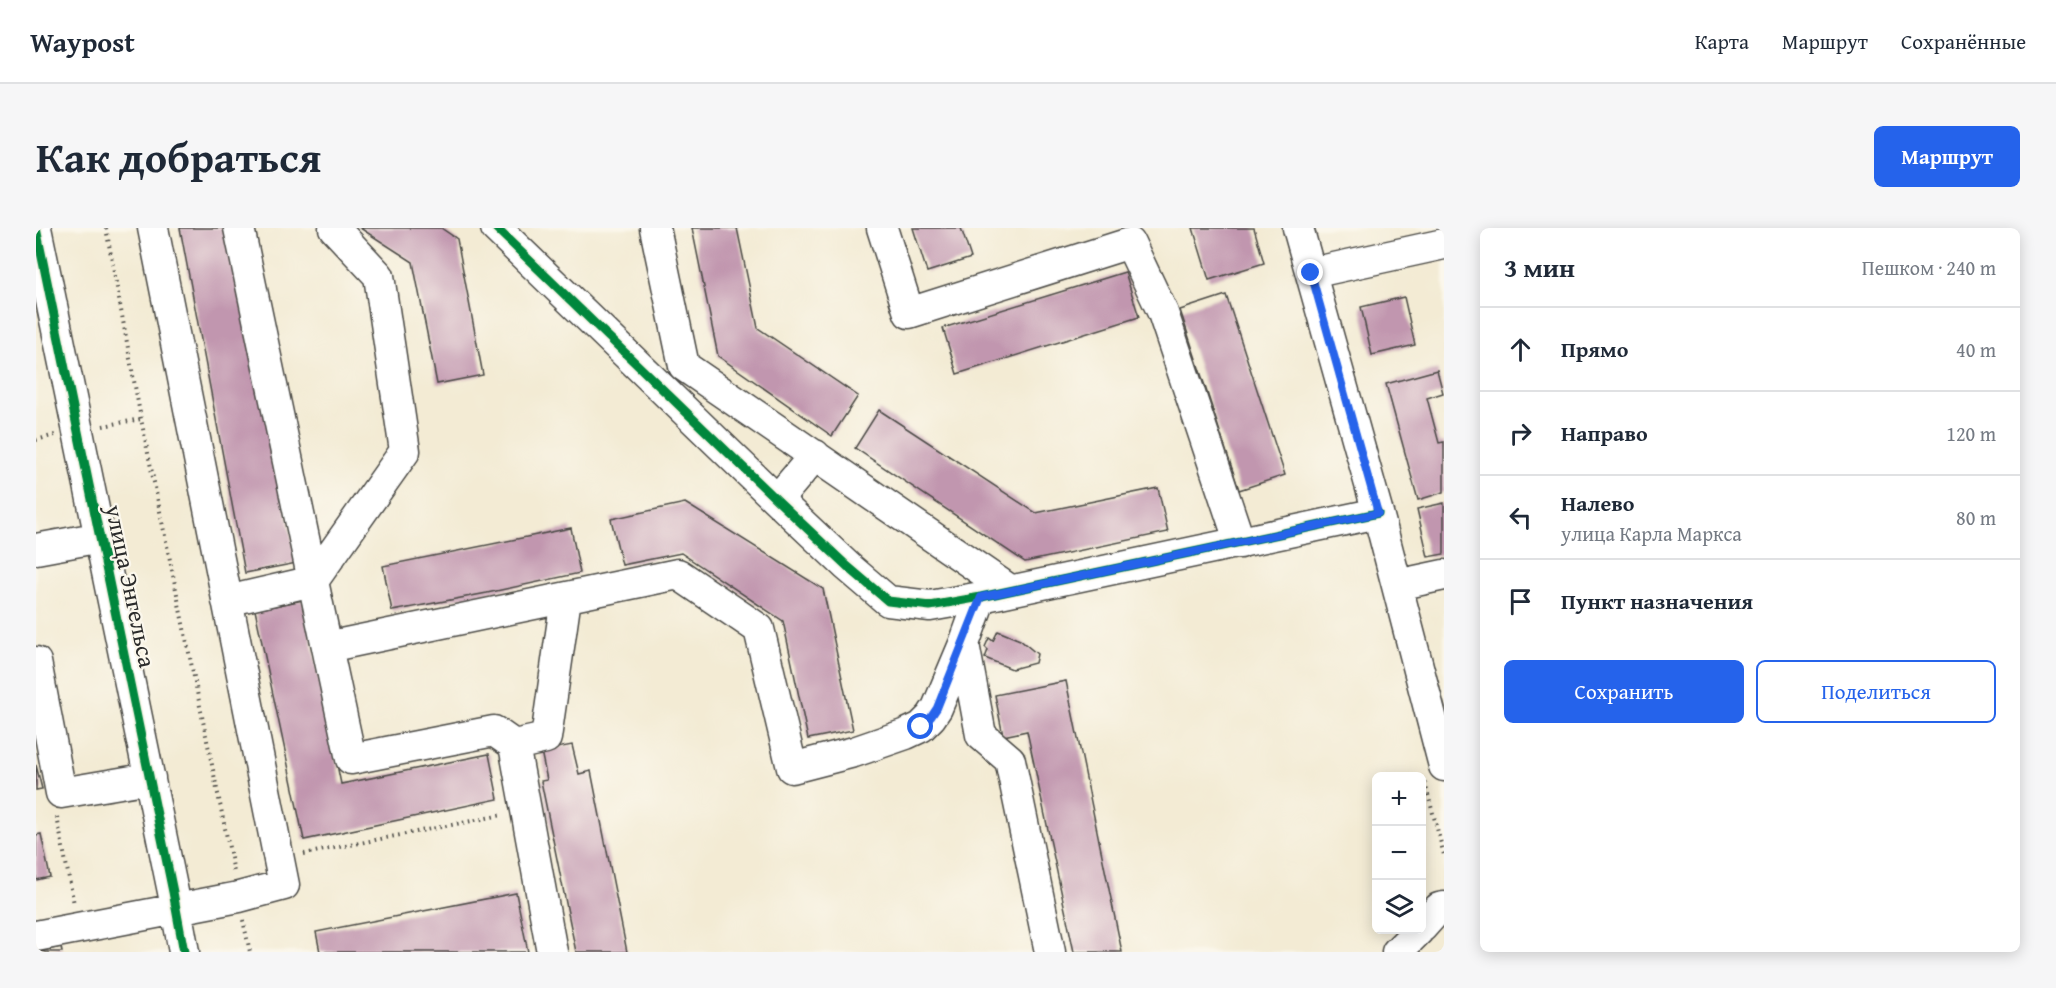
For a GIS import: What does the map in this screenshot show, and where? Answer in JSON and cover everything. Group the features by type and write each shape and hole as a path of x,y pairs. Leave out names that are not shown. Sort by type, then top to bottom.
{"street":[{"name":"улица Энгельса","path":"36,228 184,952"},
{"path":"36,936 239,897 284,885 153,228"},
{"path":"239,228 351,759 494,731 514,745 552,952"},
{"path":"227,601 314,581 405,451 379,276 334,228"},
{"path":"496,228 777,500 888,601 930,606 981,597 1378,513"},
{"path":"655,228 684,366 1010,590"},
{"path":"882,228 909,313 1128,236 1163,313 1240,543"},
{"path":"1298,228 1378,513 1444,766"},
{"path":"1311,273 1444,244"},
{"path":"777,500 815,455"},
{"path":"36,549 101,537"},
{"path":"327,647 678,574 759,629 792,768 854,752 921,727 937,708 981,597"},
{"path":"1397,585 1444,575"},
{"path":"514,745 546,738 566,598"},
{"path":"963,644 981,735 1010,760 1050,952"},
{"path":"36,662 61,793 150,778"},
{"path":"1426,922 1439,908 1444,907"},
{"path":"1397,952 1414,934"}],"path":[{"path":"106,228 143,430 250,952"}],"building":[{"path":"180,228 227,228 297,563 245,573"},
{"path":"360,228 441,228 457,239 483,375 437,384 413,262"},
{"path":"692,228 737,228 758,328 858,396 832,436 718,356"},
{"path":"913,228 961,228 971,258 927,272"},
{"path":"1193,228 1254,228 1264,263 1209,280"},
{"path":"1125,272 1139,317 957,374 943,328"},
{"path":"1226,295 1285,475 1239,490 1180,310"},
{"path":"1404,297 1415,345 1372,355 1361,307"},
{"path":"1437,370 1443,393 1427,398 1439,443 1444,442 1444,492 1418,500 1386,384"},
{"path":"879,410 1036,513 1158,488 1168,532 1025,562 855,448"},
{"path":"685,503 823,589 853,730 808,739 783,621 681,553 622,565 611,519"},
{"path":"1444,503 1444,554 1428,557 1417,509"},
{"path":"571,528 580,573 392,611 383,566"},
{"path":"303,600 341,784 489,754 498,799 304,840 255,610"},
{"path":"998,631 1020,640 1037,654 1035,663 1012,669 985,658 988,650 985,647 989,638 993,641"},
{"path":"1066,681 1122,952 1074,952 1027,731 1003,736 995,695"},
{"path":"572,745 579,774 591,771 627,952 576,952 541,781 547,780 541,751"},
{"path":"36,765 42,789 36,790"},
{"path":"41,834 50,877 36,880 36,835"},
{"path":"516,893 528,952 320,952 316,932"},
{"path":"61,947 62,952 42,952 42,951"}],"cycle path":[{"path":"36,228 184,952"},
{"path":"496,228 777,500 888,601 930,606 981,597 1378,513"}],"route":[{"path":"921,727 937,708 981,597 1378,513 1311,273"}]}
